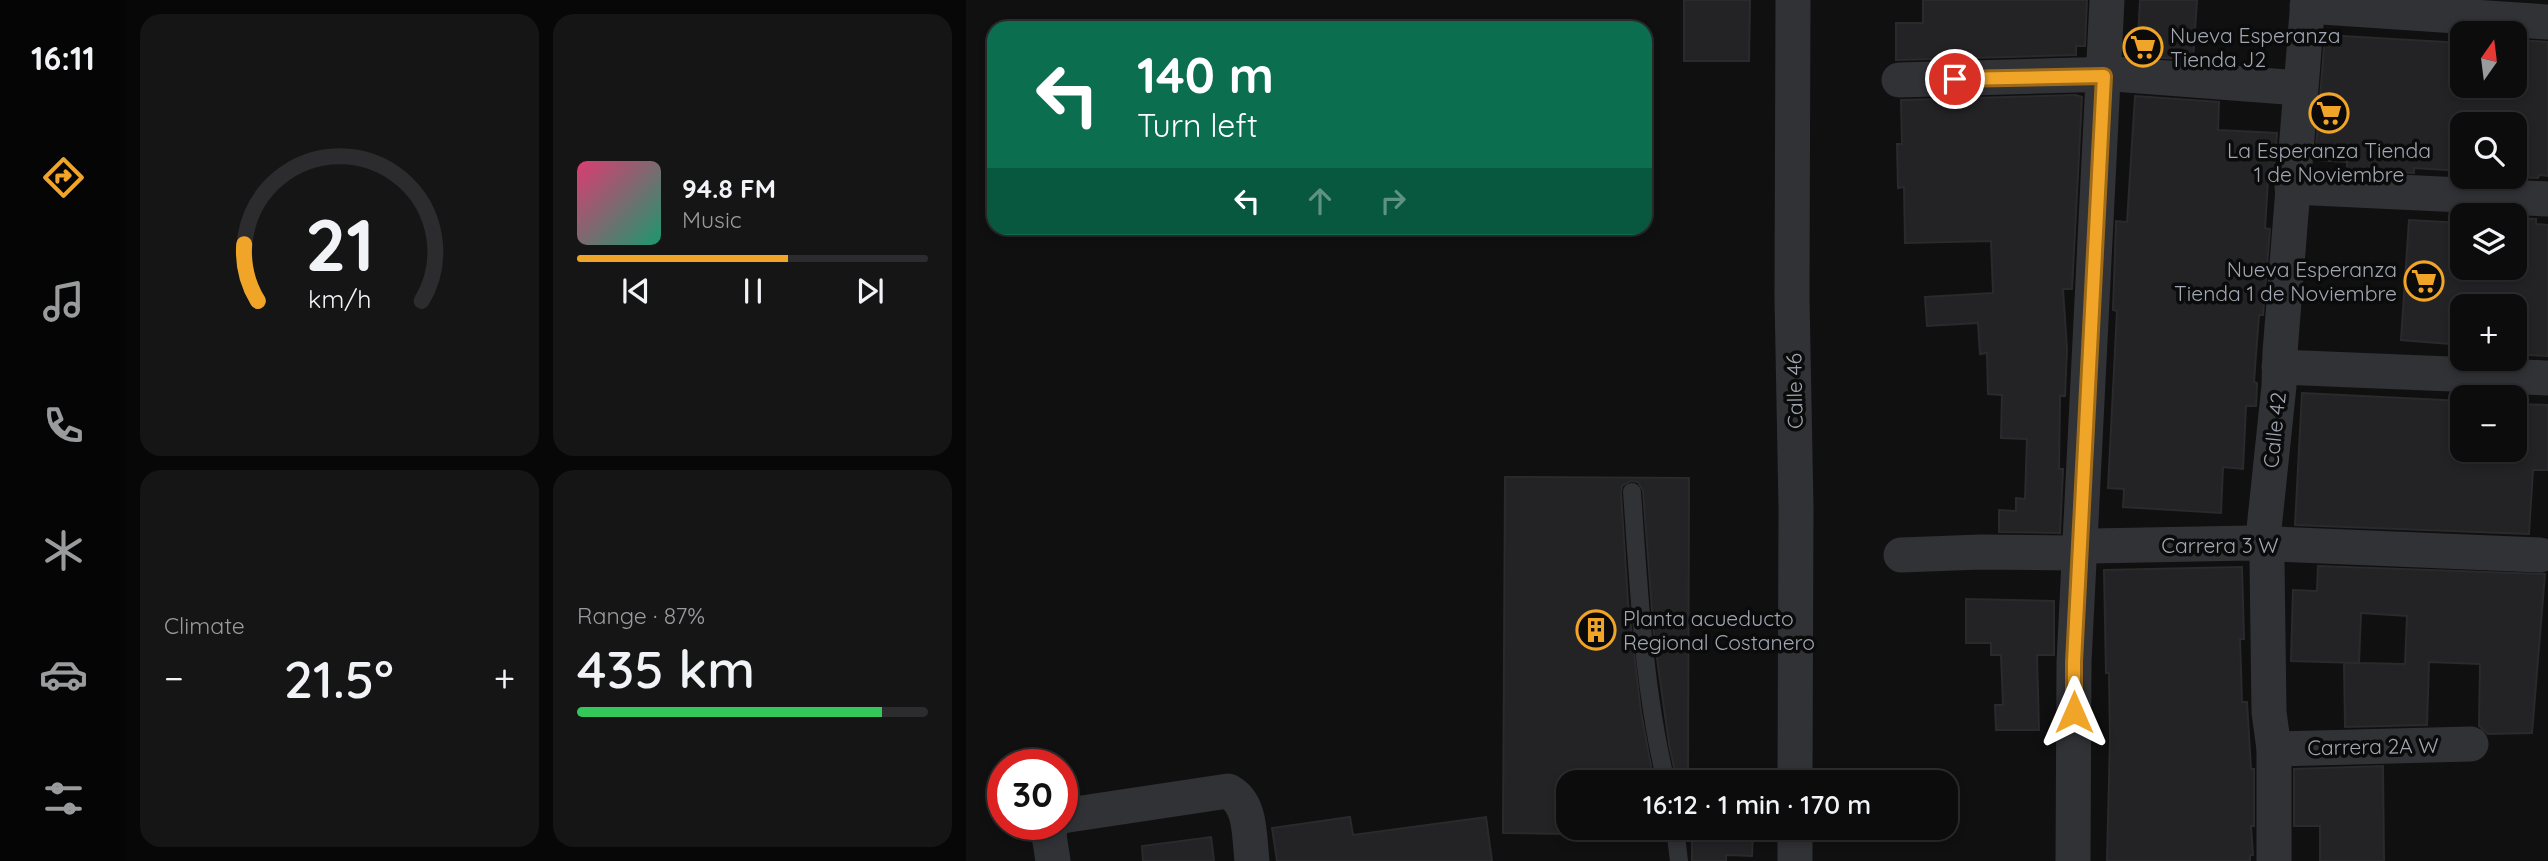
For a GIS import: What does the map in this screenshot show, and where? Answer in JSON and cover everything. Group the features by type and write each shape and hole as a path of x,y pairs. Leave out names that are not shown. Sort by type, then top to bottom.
{"street":[{"name":"Calle 46","path":"1793,0 1795,770"},
{"path":"2073,861 2074,662 2107,0"},
{"path":"2308,3 2548,22"},
{"name":"Calle 42","path":"2274,861 2274,749 2269,712 2267,560 2264,544 2279,386 2299,88 2308,3"},
{"path":"1899,80 2114,74 2299,88"},
{"path":"2292,187 2548,199"},
{"path":"2279,367 2548,378"},
{"name":"Carrera 3 W","path":"1901,555 2070,553 2092,546 2264,544 2540,555"},
{"name":"Carrera 2A W","path":"2274,749 2472,744"},
{"path":"1078,814 1228,791 1237,796 1245,808 1252,861"},
{"path":"1050,840 1053,861"},
{"path":"1795,840 1795,861"}],"lane":[{"path":"1632,492 1645,666 1654,731 1663,770"},
{"path":"1676,840 1679,861"}],"building":[{"path":"1684,0 1750,0 1749,61 1684,61"},
{"path":"1923,0 2087,0 2085,46 2076,46 2076,55 1896,60 1896,23 1923,23"},
{"path":"2140,0 2197,0 2193,60 2137,56"},
{"path":"2325,35 2450,42 2450,98 2527,98 2527,41 2548,42 2548,176 2527,178 2527,112 2450,112 2450,170 2414,168 2414,173 2347,169 2347,162 2315,160"},
{"path":"2135,96 2219,102 2218,130 2277,133 2273,181 2268,181 2265,228 2270,229 2263,315 2259,315 2254,382 2257,383 2256,406 2246,406 2243,469 2223,467 2221,513 2123,507 2124,489 2108,488 2117,311 2113,310 2116,221 2127,222"},
{"path":"2082,97 2072,289 2063,289 2067,349 2065,396 2060,396 2059,469 2063,469 2060,533 1999,532 1999,510 2016,511 2016,498 2025,499 2027,439 2001,438 2002,395 1988,394 1987,353 1980,354 1978,323 1927,326 1925,297 1993,293 1991,241 1905,243 1904,187 1898,188 1897,144 1902,144 1901,100"},
{"path":"2527,219 2536,219 2536,224 2548,225 2548,356 2527,355 2527,294 2450,294 2450,344 2401,340 2409,220 2450,222 2450,280 2527,280"},
{"path":"2302,393 2450,400 2450,462 2527,462 2527,404 2548,405 2548,470 2533,470 2529,534 2295,525"},
{"name":"Planta acueducto Regional Costanero","path":"1505,477 1689,478 1688,770 1674,770 1669,744 1654,637 1643,491 1638,482 1631,481 1622,486 1621,493 1628,602 1641,712 1652,770 1556,770 1556,834 1503,833"},
{"path":"2318,566 2545,574 2532,733 2488,734 2479,726 2480,664 2429,662 2427,725 2345,727 2344,663 2359,663 2291,661 2293,590 2317,591","holes":["2361,613 2407,616 2405,664 2359,663"]},
{"path":"2242,567 2242,702 2247,702 2251,769 2254,769 2254,826 2251,826 2253,855 2250,855 2250,861 2107,861 2110,738 2104,570"},
{"path":"1966,599 2054,601 2054,655 2037,655 2039,730 1996,730 1995,705 2003,705 2001,655 1991,655 1991,643 1966,643"},
{"path":"2383,766 2384,861 2320,861 2320,826 2294,826 2294,769"},
{"path":"1350,817 1353,835 1486,817 1492,861 1277,861 1272,828"},
{"path":"1211,837 1214,861 1143,861 1142,846"},
{"path":"1692,840 1753,840 1752,856 1726,855 1726,861 1692,861"}],"place":[{"name":"Nueva Esperanza Tienda J2","path":"2143,47"},
{"name":"La Esperanza Tienda 1 de Noviembre","path":"2329,113"},
{"name":"Nueva Esperanza Tienda 1 de Noviembre","path":"2424,281"},
{"name":"Planta acueducto Regional Costanero","path":"1596,630"}],"route":[{"path":"1955,79 2104,76 2074,662 2074,712"}]}
